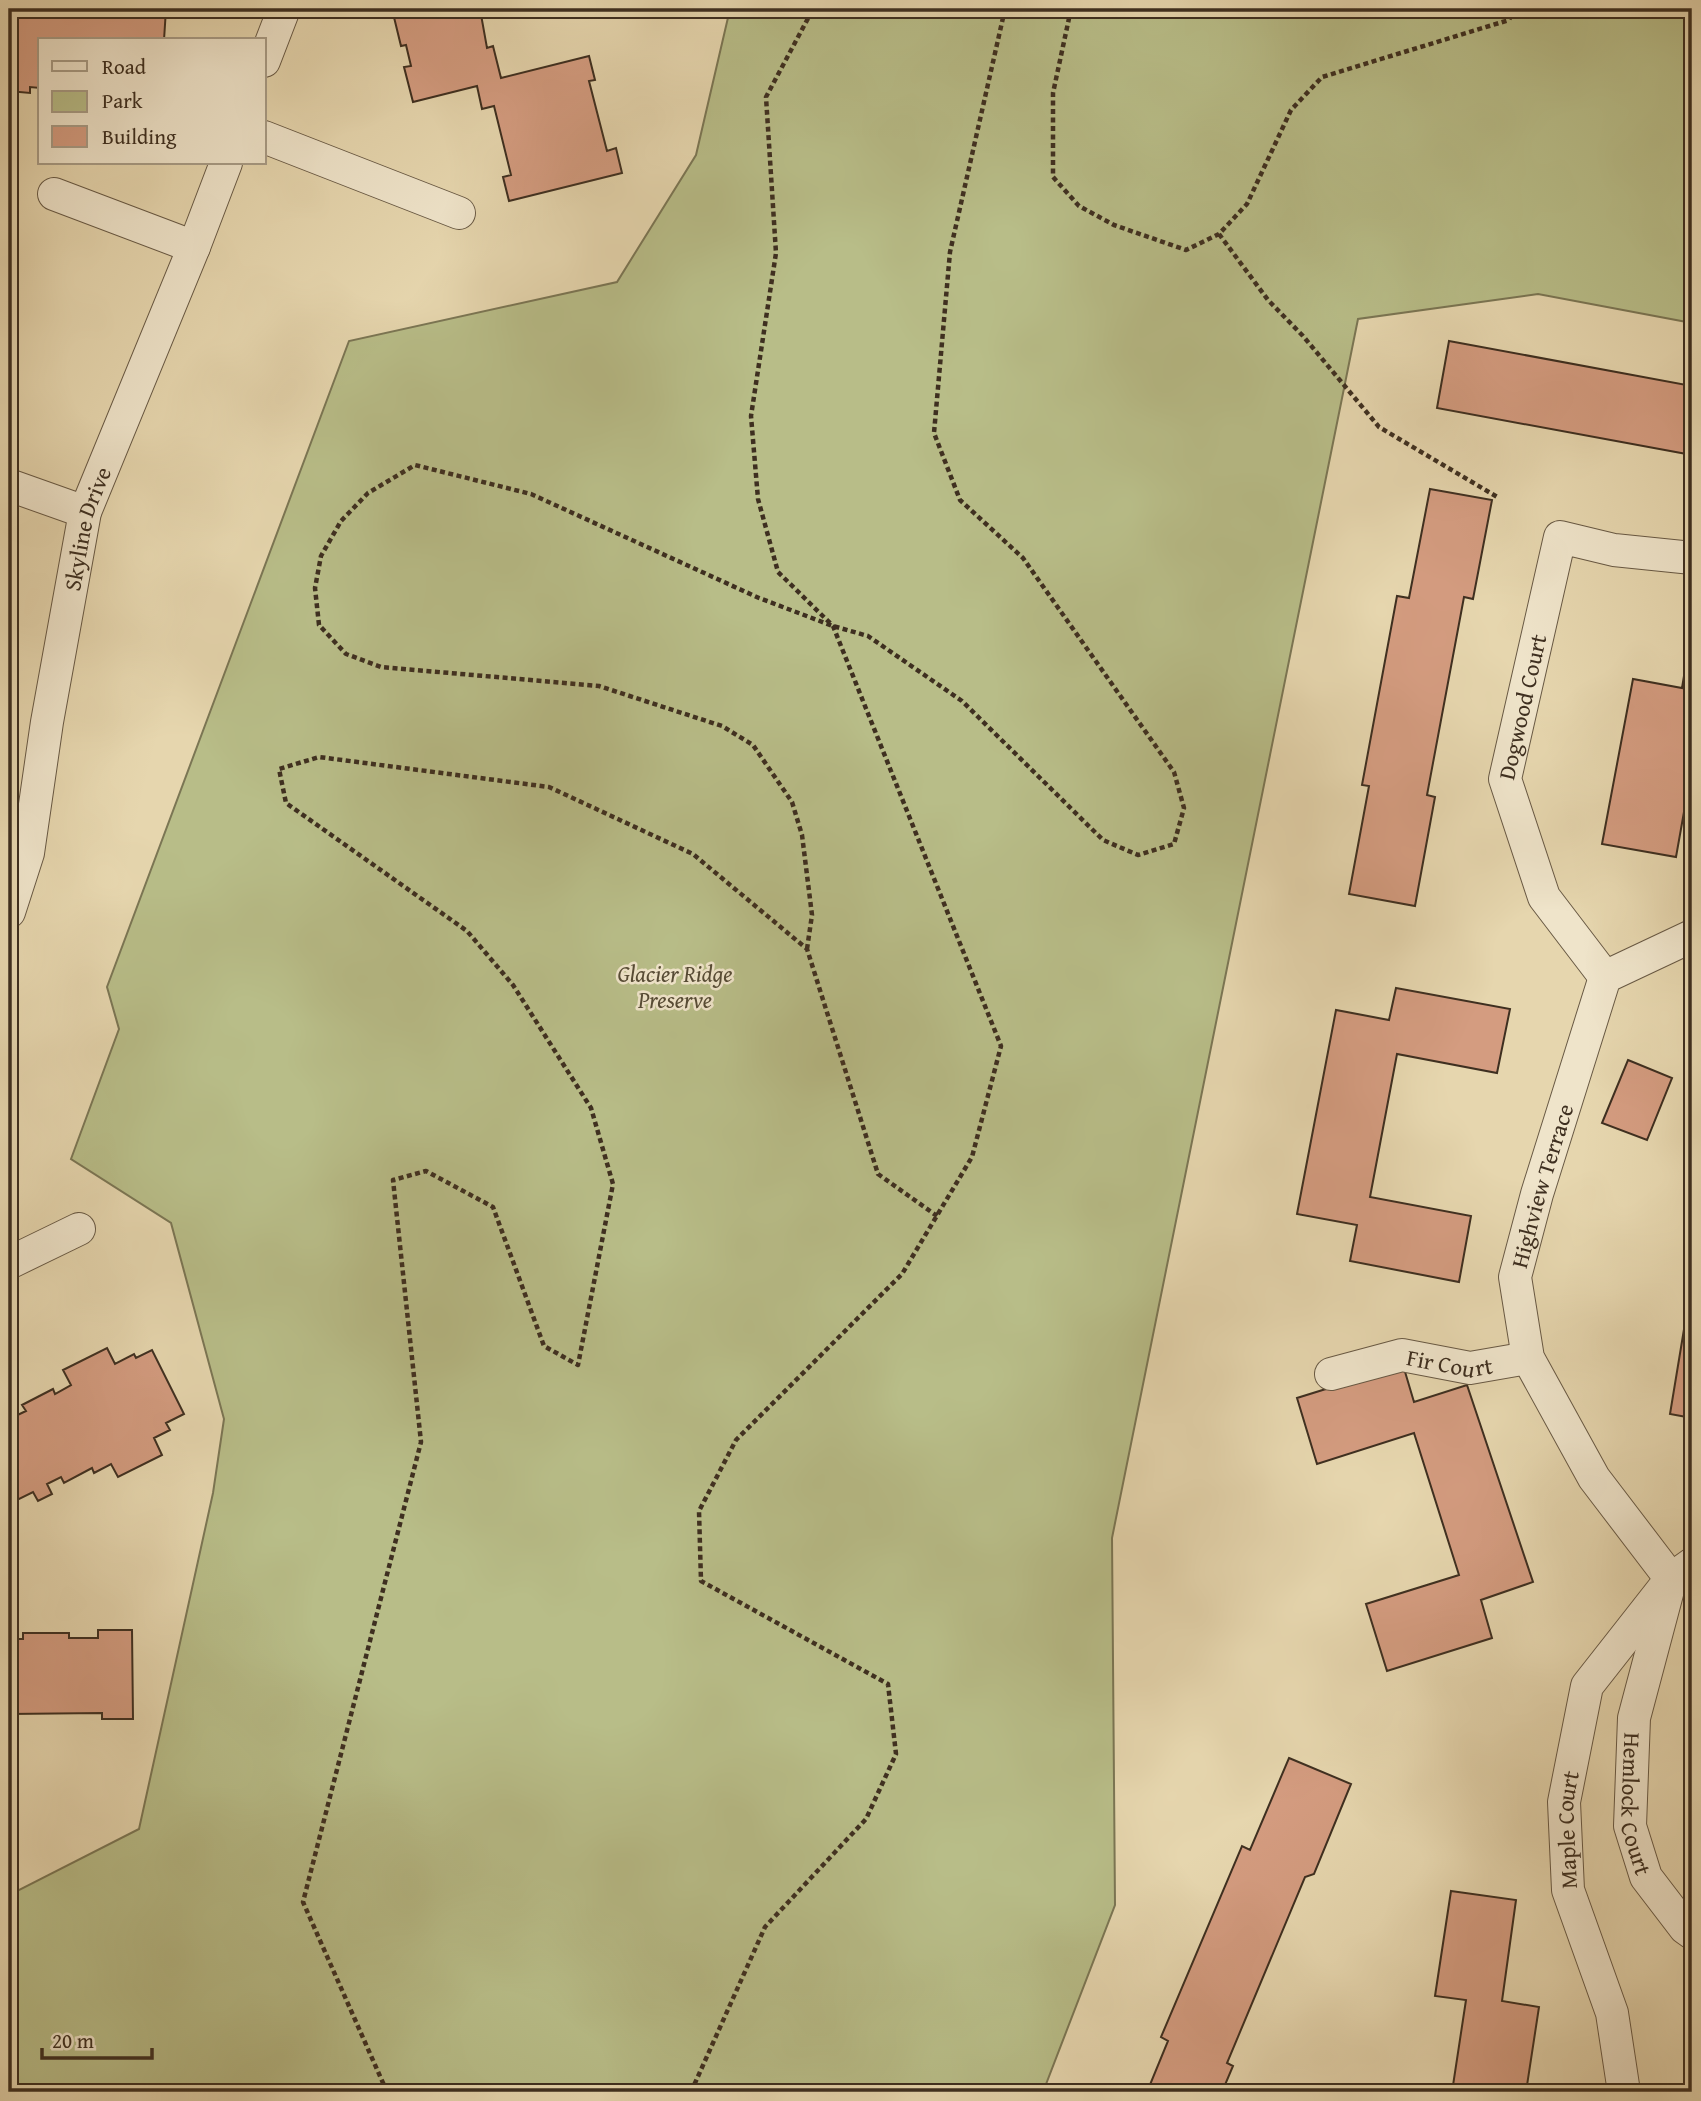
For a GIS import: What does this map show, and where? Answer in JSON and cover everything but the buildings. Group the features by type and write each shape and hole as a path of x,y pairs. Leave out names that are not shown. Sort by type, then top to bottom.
{"street":[{"path":"266,56 284,9"},
{"path":"266,138 459,213"},
{"name":"Skyline Drive","path":"9,912 28,853 47,722 85,512 226,164"},
{"path":"54,194 194,247"},
{"path":"9,485 85,512"},
{"name":"Dogwood Court","path":"1605,977 1544,897 1505,779 1560,537 1614,550 1692,558"},
{"path":"1605,977 1692,936"},
{"name":"Highview Terrace","path":"1605,977 1536,1194 1515,1277 1528,1358 1594,1478 1681,1571"},
{"path":"9,1263 79,1229"},
{"name":"Fir Court","path":"1331,1374 1402,1355 1470,1368 1528,1358"},
{"name":"Maple Court","path":"1624,2092 1612,2013 1568,1890 1564,1802 1587,1686 1681,1571"},
{"name":"Hemlock Court","path":"1681,1571 1634,1718 1630,1826 1646,1877 1685,1928 1692,1933"}],"path":[{"path":"691,2092 765,1927 866,1819 896,1754 888,1685 701,1581 699,1511 736,1440 902,1274 972,1157 1001,1046 833,626 778,572 758,499 751,416 776,253 766,97 813,9"},
{"path":"937,1216 878,1174 807,950 812,915 802,835 792,802 753,745 722,726 599,687 381,667 346,654 318,625 315,588 321,556 341,521 368,493 415,465 531,494 759,598 833,626 869,636 962,701 1103,840 1138,855 1174,844 1184,808 1174,772 1023,558 960,500 934,433 950,252 1005,9"},
{"path":"1071,9 1053,93 1053,177 1079,206 1114,225 1186,250 1219,234 1247,204 1291,110 1322,77 1509,20 1514,9"},
{"path":"1219,234 1268,300 1303,336 1379,427 1499,498"},
{"path":"387,2092 303,1902 421,1442 393,1181 426,1171 493,1207 544,1346 578,1366 613,1184 591,1108 513,985 467,931 286,803 279,769 319,757 548,787 693,854 807,950"}],"green space":[{"name":"Glacier Ridge Preserve","path":"730,9 1692,9 1692,323 1538,294 1358,319 1112,1538 1115,1905 1043,2092 9,2092 9,1895 139,1829 213,1493 224,1419 171,1223 71,1159 119,1029 107,987 349,341 617,282 696,155"}]}
